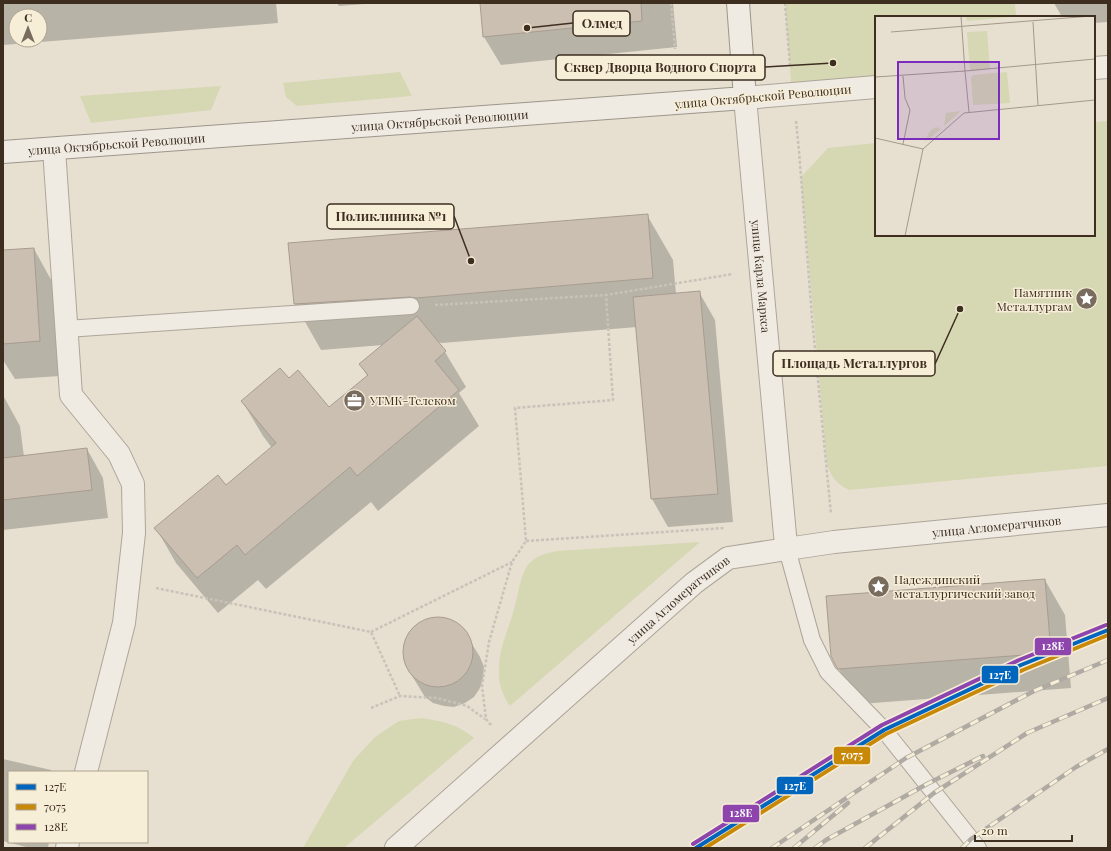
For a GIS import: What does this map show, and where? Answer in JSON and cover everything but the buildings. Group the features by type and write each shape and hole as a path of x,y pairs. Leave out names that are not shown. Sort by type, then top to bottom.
{"street":[{"name":"улица Карла Маркса","path":"738,3 745,98 784,535 787,549"},
{"path":"1095,68 1108,67"},
{"name":"улица Октябрьской Революции","path":"3,152 745,98 875,87"},
{"path":"54,149 71,395 119,454 133,484 134,533 124,623 86,771"},
{"name":"улица Агломератчиков","path":"396,848 694,583 728,558 834,542 1108,515"}],"lane":[{"path":"66,329 411,306"},
{"path":"787,549 812,640 828,672 884,730 978,848"}],"path":[{"path":"671,3 675,49"},
{"path":"785,3 792,94 799,151 812,318 834,542"},
{"path":"411,306 606,296 761,269"},
{"path":"486,719 482,686 488,642 512,562 526,541 515,408 613,400 606,296"},
{"path":"526,541 726,528 728,558"},
{"path":"128,582 371,632 512,562"},
{"path":"371,632 400,696"},
{"path":"371,708 400,696 437,698 466,706 486,719 511,746"}],"green space":[{"path":"785,3 1015,3 1016,16 875,16 875,87 792,94"},
{"path":"400,72 412,96 297,106 286,97 283,83"},
{"path":"221,86 211,110 91,123 80,96"},
{"path":"1108,121 1108,466 849,490 840,485 833,477 827,465 801,177 828,148 875,143 875,236 1095,236 1095,122"},
{"path":"700,542 510,706 500,684 499,661 521,579 526,568 531,562 541,555 557,551"},
{"path":"421,718 436,720 455,726 462,729 474,738 344,848 303,848 353,761 375,737 399,721"}],"railway":[{"path":"772,848 906,758 1034,691 1108,660"},
{"path":"865,848 934,793 1027,733 1108,698"},
{"path":"962,848 971,839 1076,767 1108,749"},
{"path":"815,848 826,840 927,784 983,756"},
{"path":"794,848 848,803"}],"transit line":[{"name":"128Е","path":"693,844 882,725 1019,660 1106,625"},
{"name":"127Е","path":"696,848 884,730 1021,665 1108,630"},
{"name":"7075","path":"705,848 886,734 1023,670 1108,635"}],"place":[{"name":"Олмед","path":"527,28"},
{"name":"Сквер Дворца Водного Спорта","path":"833,63"},
{"name":"Поликлиника №1","path":"471,261"},
{"name":"Памятник Металлургам","path":"1087,299"},
{"name":"Площадь Металлургов","path":"960,309"},
{"name":"УГМК-Телеком","path":"354,400"},
{"name":"Надеждинский металлургический завод","path":"878,586"}]}
